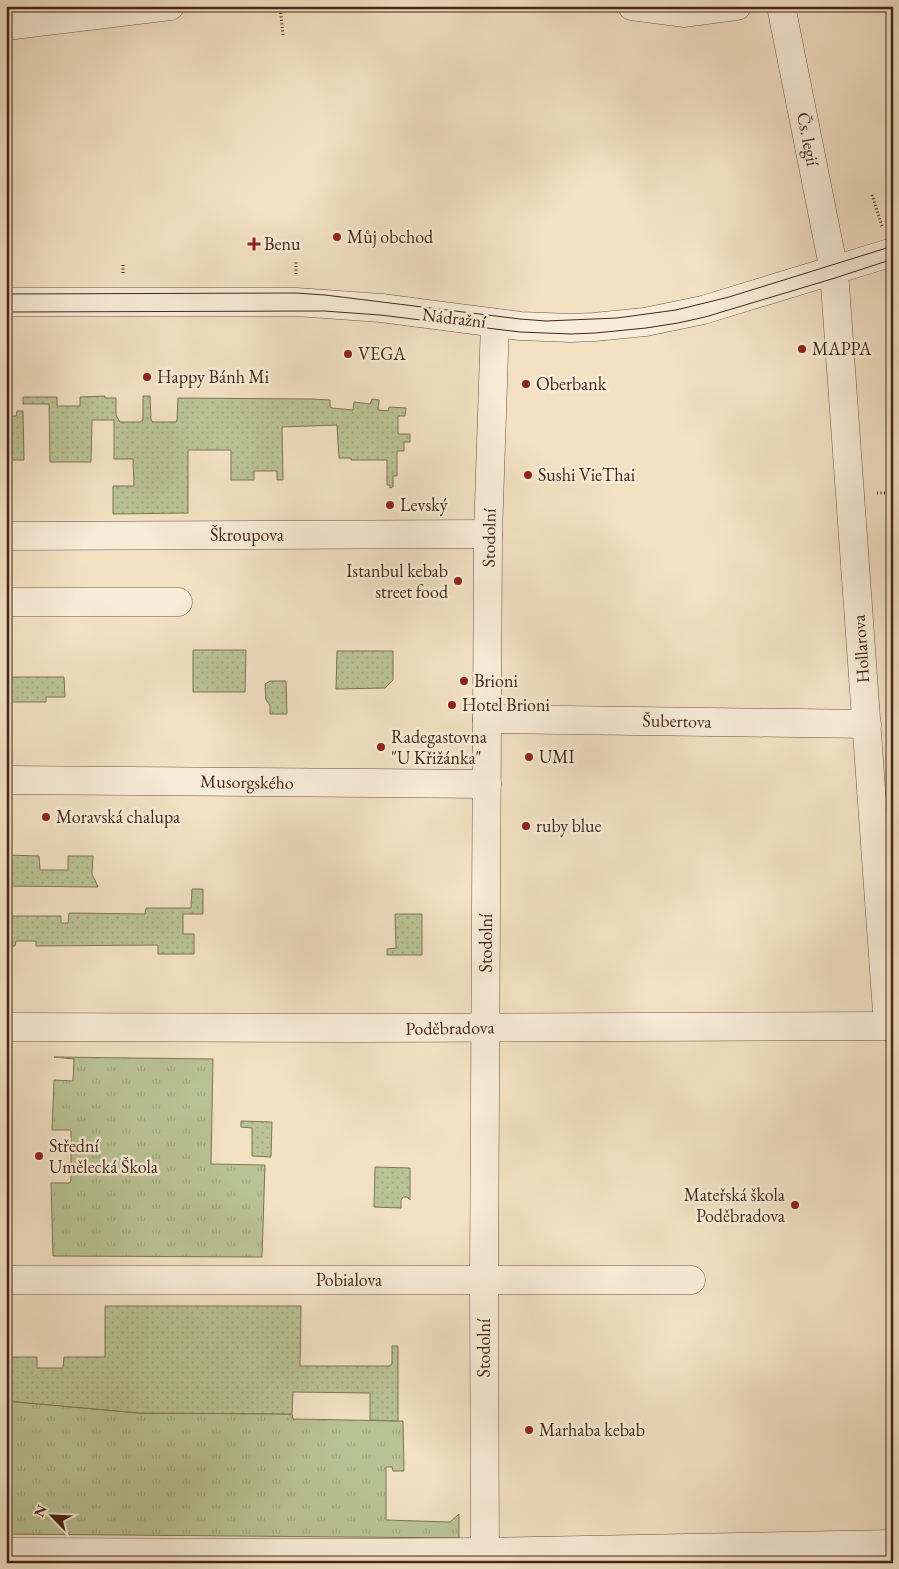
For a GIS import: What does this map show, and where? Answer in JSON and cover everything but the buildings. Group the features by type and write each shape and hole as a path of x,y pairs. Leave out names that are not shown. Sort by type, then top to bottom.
{"street":[{"path":"6,26 170,6"},
{"path":"632,6 685,13 737,6"},
{"name":"Čs. legií","path":"781,6 834,271"},
{"name":"Nádražní","path":"6,302 296,302 380,308 495,323 571,328 645,322 703,310 893,252"},
{"name":"Hollarova","path":"834,271 890,1026"},
{"name":"Stodolní","path":"485,1558 484,1280 488,534 495,323"},
{"name":"Škroupova","path":"6,536 488,534"},
{"path":"6,602 178,602"},
{"name":"Šubertova","path":"487,719 867,724"},
{"name":"Musorgského","path":"6,780 487,784"},
{"name":"Poděbradova","path":"6,1028 890,1026"},
{"name":"Pobialova","path":"6,1280 691,1280"},
{"path":"6,1552 307,1554 485,1558 893,1544"}],"path":[{"path":"280,6 283,35"}],"green space":[{"path":"105,396 105,398 116,398 116,415 120,422 140,422 143,420 143,396 150,396 151,420 153,422 176,422 178,398 330,400 330,407 332,408 353,410 354,402 370,404 372,399 379,400 378,410 388,411 389,407 406,408 405,416 398,416 398,434 410,434 410,442 404,442 404,451 397,451 397,476 393,476 393,487 390,488 390,485 387,485 387,460 339,458 337,425 282,427 283,480 277,480 277,471 254,471 254,480 231,480 231,450 188,450 188,513 113,514 113,486 134,486 133,459 114,459 114,420 92,420 91,462 50,462 49,404 23,404 23,397 57,397 57,406 80,406 80,397"},
{"path":"17,411 23,411 24,460 6,460 6,416 16,416"},
{"path":"193,650 246,650 245,692 193,692"},
{"path":"337,651 393,651 393,680 385,688 336,689"},
{"path":"6,677 64,677 65,697 46,697 46,702 6,702"},
{"path":"270,681 286,681 287,714 270,714 270,705 266,700 265,684"},
{"path":"6,855 39,856 40,870 68,870 68,856 93,856 92,874 98,887 6,886"},
{"path":"192,889 203,889 203,914 183,914 183,934 194,934 194,954 158,954 158,945 36,946 36,941 16,941 15,946 6,946 6,916 61,916 61,923 68,923 69,913 145,914 146,908 191,908"},
{"path":"395,914 422,914 422,955 387,955 387,949 396,948"},
{"path":"54,1057 213,1059 211,1164 265,1165 262,1257 53,1256 51,1183 69,1183 71,1181 71,1131 52,1130 54,1080 73,1081 74,1059"},
{"path":"241,1121 272,1122 271,1157 252,1156 252,1128 241,1127"},
{"path":"375,1167 410,1168 410,1200 407,1197 403,1197 401,1208 374,1207"},
{"path":"105,1306 301,1306 300,1366 389,1366 392,1364 392,1346 398,1346 398,1421 370,1420 370,1393 293,1392 292,1414 139,1413 6,1401 6,1357 37,1357 37,1368 63,1368 64,1357 105,1357"},
{"path":"6,1401 139,1413 292,1414 293,1419 403,1421 404,1471 393,1471 392,1467 386,1467 386,1520 450,1522 459,1514 459,1538 6,1534"}],"tram line":[{"path":"6,294 296,293 520,319 546,321 617,318 676,310 729,297 893,246"},
{"path":"6,312 324,311 380,315 520,332 595,333 646,328 705,317 893,259"}],"place":[{"name":"Můj obchod","path":"337,237"},
{"name":"Benu","path":"254,244"},
{"name":"MAPPA","path":"802,349"},
{"name":"VEGA","path":"348,354"},
{"name":"Happy Bánh Mi","path":"147,377"},
{"name":"Oberbank","path":"526,384"},
{"name":"Sushi VieThai","path":"528,475"},
{"name":"Levský","path":"390,505"},
{"name":"Istanbul kebab street food","path":"458,581"},
{"name":"Brioni","path":"464,681"},
{"name":"Hotel Brioni","path":"452,705"},
{"name":"Radegastovna \"U Křižánka\"","path":"381,747"},
{"name":"UMI","path":"529,757"},
{"name":"Moravská chalupa","path":"46,817"},
{"name":"ruby blue","path":"526,826"},
{"name":"Střední Umělecká Škola","path":"39,1156"},
{"name":"Mateřská škola Poděbradova","path":"795,1205"},
{"name":"Marhaba kebab","path":"529,1430"}]}
